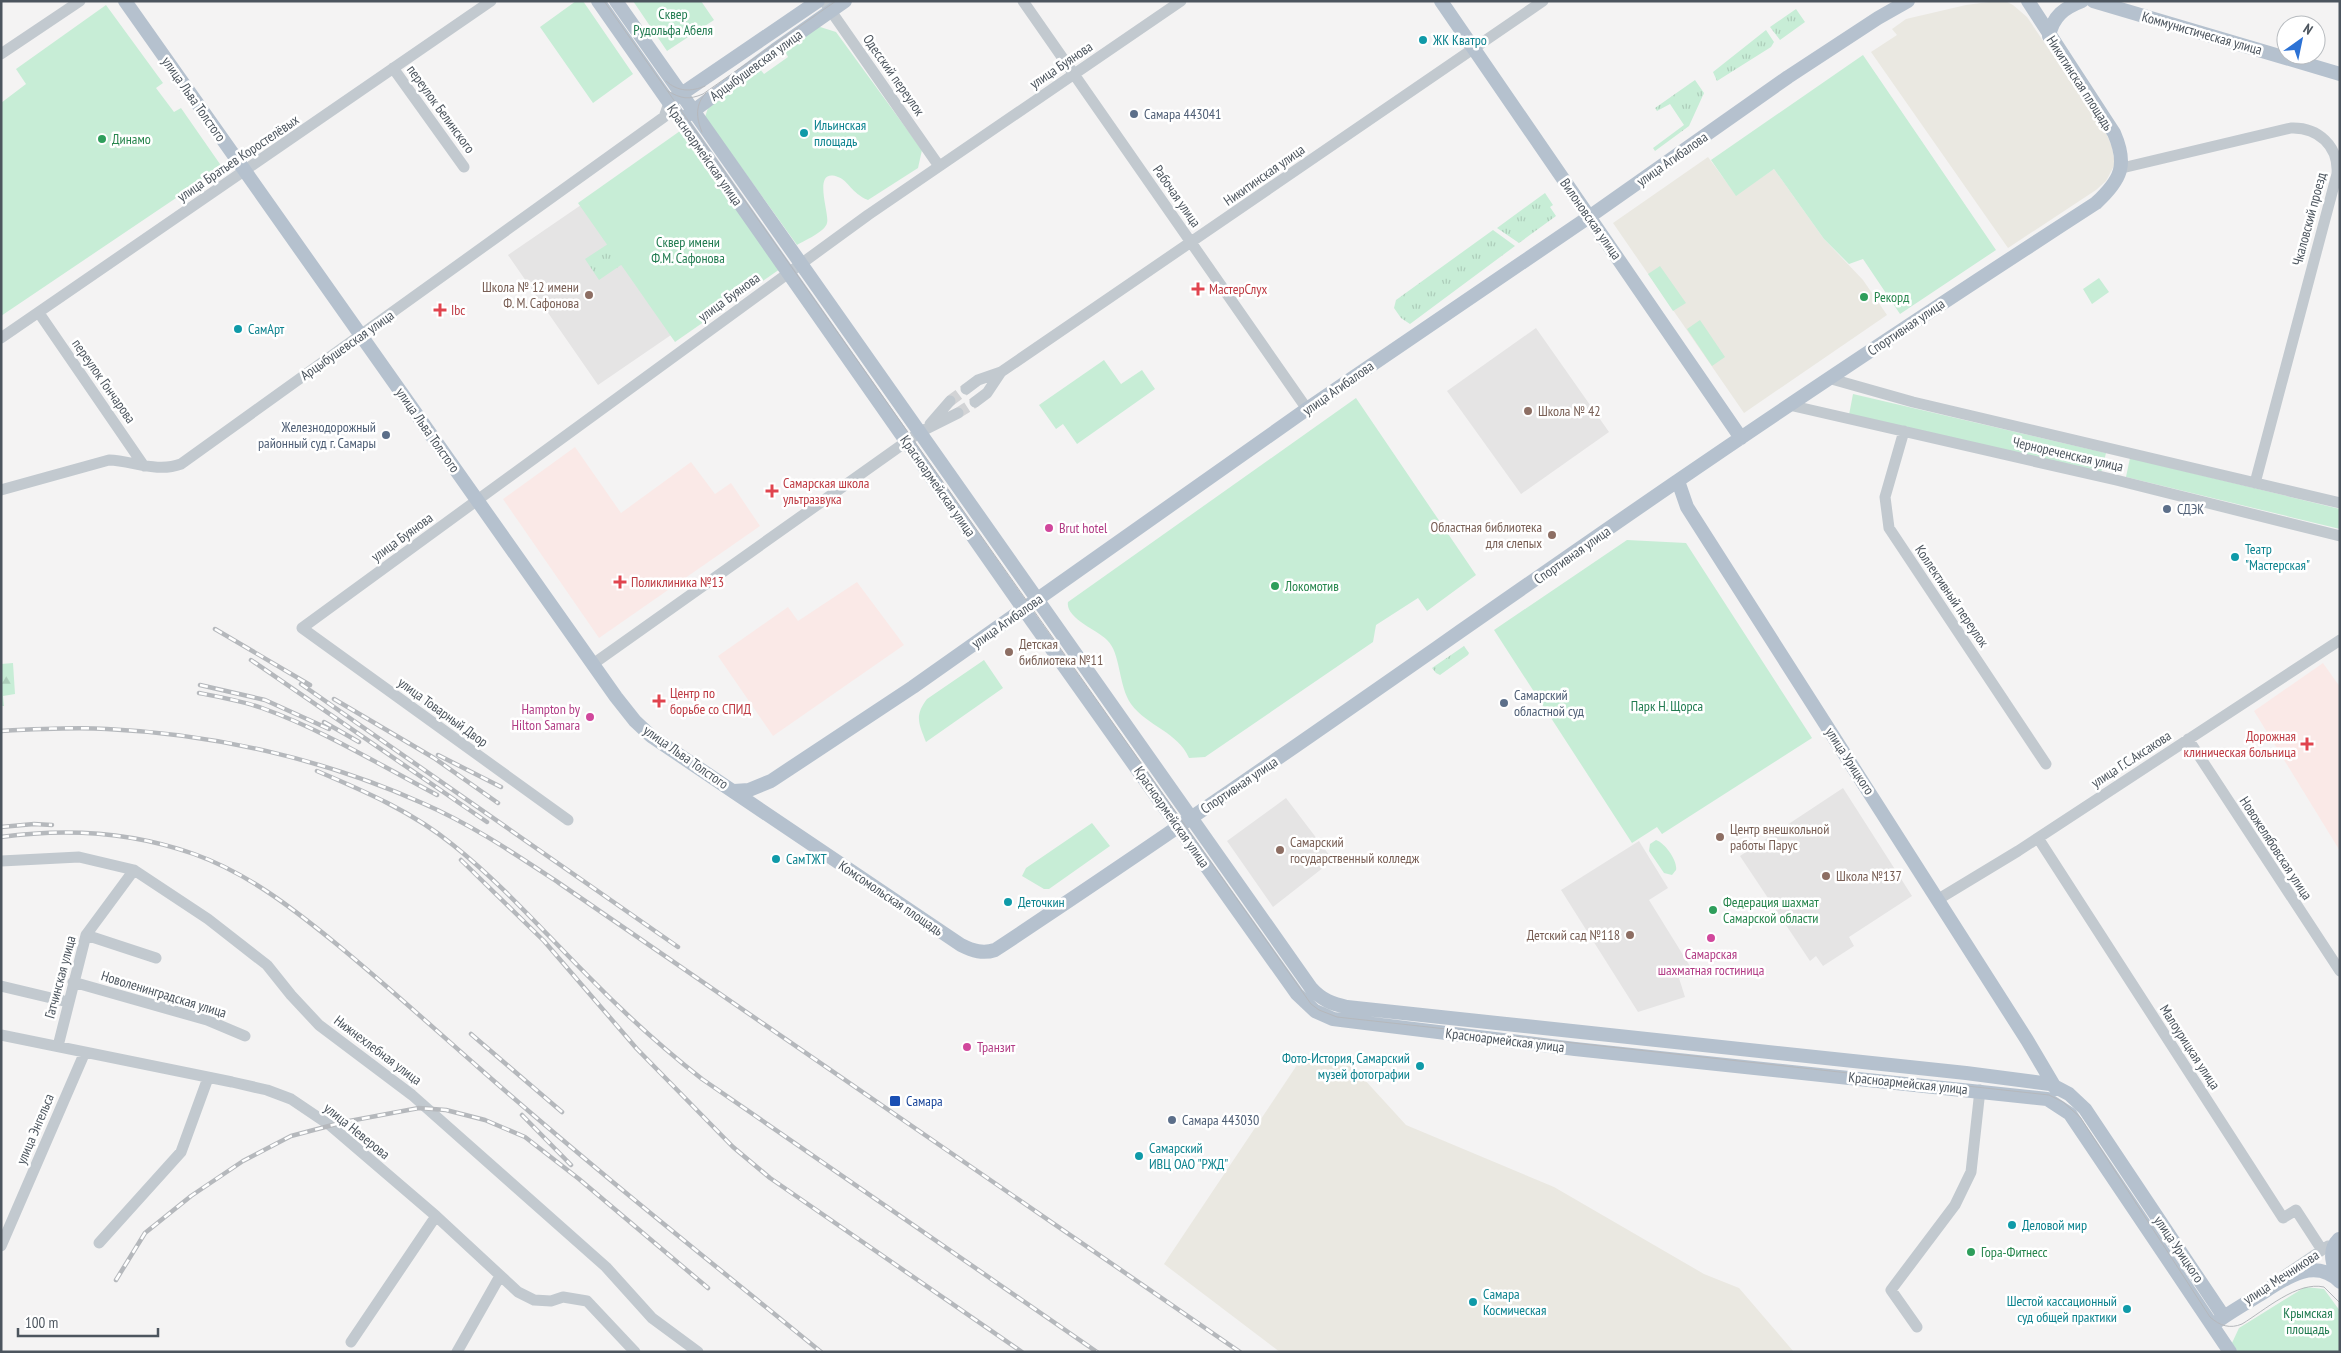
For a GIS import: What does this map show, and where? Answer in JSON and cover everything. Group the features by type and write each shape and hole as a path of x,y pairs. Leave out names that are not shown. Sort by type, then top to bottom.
{"main road":[{"name":"улица Льва Толстого","path":"125,1 616,697 643,729 772,818"},
{"name":"Красноармейская улица","path":"598,1 906,442 1297,994 1315,1011 1324,1016 1354,1022 1575,1049 1980,1090 2048,1099 2066,1110"},
{"name":"Красноармейская улица","path":"616,1 801,264 924,430 1037,599 1311,988 1328,1002 1347,1007 2052,1085"},
{"name":"Арцыбушевская улица","path":"669,103 818,1"},
{"name":"Арцыбушевская улица","path":"680,120 827,6 845,1"},
{"name":"Вилоновская улица","path":"1440,1 1741,438"},
{"name":"улица Агибалова","path":"734,791 749,790 771,781 899,696 1307,409 1589,217 1788,77 1878,18 1908,1"},
{"name":"Никитинская площадь","path":"2028,1 2114,134 2121,151 2122,168"},
{"path":"2049,36 2056,16 2061,11 2082,1"},
{"name":"Коммунистическая улица","path":"2093,1 2340,74"},
{"name":"Спортивная улица","path":"1015,937 1191,818 1828,378 2096,202 2109,191 2122,168"},
{"name":"улица Урицкого","path":"1678,481 1687,507 2027,1040 2066,1110 2230,1352"},
{"path":"771,781 764,790 763,796 766,811 772,818"},
{"name":"Комсомольская площадь","path":"772,818 965,947 988,952 1015,937"},
{"path":"2027,1040 2078,1101"},
{"name":"улица Урицкого","path":"2052,1085 2078,1101 2224,1316"},
{"path":"2339,1239 2333,1247 2332,1256 2339,1281"},
{"path":"2224,1316 2288,1277 2304,1271 2319,1270 2330,1274 2339,1281"},
{"name":"улица Мечникова","path":"2212,1325 2224,1316"}],"street":[{"path":"1,54 80,1"},
{"name":"улица Братьев Коростелёвых","path":"1,338 491,1"},
{"name":"Рабочая улица","path":"1023,1 1307,409"},
{"name":"улица Буянова","path":"302,628 788,273 939,166 1180,1"},
{"name":"Никитинская улица","path":"966,389 978,380 1001,372 1543,1"},
{"name":"Одесский переулок","path":"827,6 939,166"},
{"name":"переулок Белинского","path":"393,68 464,167"},
{"path":"669,103 664,118 680,120"},
{"name":"Арцыбушевская улица","path":"1,490 108,460 170,468 181,464 664,118"},
{"name":"Чкаловский проезд","path":"2122,168 2291,128 2301,128 2319,135 2331,146 2337,156 2337,174 2255,483"},
{"name":"переулок Гончарова","path":"39,313 144,466"},
{"name":"Никитинская улица","path":"975,402 987,393 1001,372"},
{"name":"Чернореченская улица","path":"1828,378 1922,404 2340,503"},
{"path":"924,430 950,401"},
{"name":"Чернореченская улица","path":"1789,405 2340,536"},
{"path":"593,664 906,442 924,430 958,413"},
{"name":"Коллективный переулок","path":"1904,431 1885,497 1888,528 2046,764"},
{"name":"улица Товарный Двор","path":"302,628 568,820"},
{"name":"улица Г.С.Аксакова","path":"1937,900 2038,838 2340,640"},
{"name":"Новожелябовская улица","path":"2188,739 2340,971"},
{"name":"Малоурицкая улица","path":"2038,838 2283,1218 2296,1210 2322,1250"},
{"name":"Нижнехлебная улица","path":"1,862 79,857 134,870 208,920 267,965 291,995 319,1025 412,1095 606,1267 652,1318 698,1352"},
{"name":"Гатчинская улица","path":"58,1046 86,935 134,870"},
{"path":"86,935 156,958"},
{"name":"Новоленинградская улица","path":"73,982 207,1020 245,1036"},
{"path":"1,986 68,1002"},
{"name":"улица Неверова","path":"2,1036 267,1090 291,1099 331,1126 436,1216 518,1292 534,1300 550,1301 564,1297 587,1301 635,1352"},
{"name":"улица Энгельса","path":"1,1246 85,1052"},
{"path":"99,1243 181,1152 208,1078"},
{"path":"1917,1327 1891,1290 1955,1205 1971,1172 1980,1090"},
{"path":"351,1342 436,1216"},
{"name":"улица Мечникова","path":"2224,1316 2339,1239"},
{"path":"457,1352 500,1276"}],"shaded area":[{"path":"2005,1 2013,5 2027,17 2107,135 2112,147 2115,164 2106,181 2096,190 2008,248 1871,52 1897,35 1892,29 1906,19 1966,5"},
{"path":"1708,157 1736,195 1774,169 1824,239 1863,280 1887,315 1744,413 1613,223"},
{"name":"Школа № 12 имени Ф. М. Сафонова","path":"581,205 671,335 598,385 508,255"},
{"name":"Школа № 42","path":"1536,328 1609,432 1521,494 1447,391"},
{"name":"Поликлиника №13","path":"575,447 621,513 691,462 715,494 731,483 760,526 599,638 503,499"},
{"path":"857,582 904,645 773,736 718,656 788,607 798,621"},
{"name":"Дорожная клиническая больница","path":"2323,663 2340,687 2340,851 2254,711"},
{"name":"Школа №137","path":"1843,788 1912,896 1849,937 1854,946 1823,966 1816,956 1810,961 1740,856"},
{"name":"Самарский государственный колледж","path":"1286,798 1333,860 1273,907 1227,841"},
{"name":"Детский сад №118","path":"1639,841 1668,888 1649,900 1693,971 1693,978 1679,978 1685,997 1638,1012 1561,890"},
{"path":"1342,1055 1406,1125 1554,1187 1704,1274 1739,1288 1794,1352 1280,1352 1164,1264 1297,1065"}],"green space":[{"path":"576,1 583,1 633,74 593,103 540,27"},
{"name":"Сквер Рудольфа Абеля","path":"633,1 701,1 714,20 667,51"},
{"name":"Динамо","path":"106,5 163,83 156,88 174,112 181,108 222,167 1,316 1,103 26,84 16,69"},
{"path":"1796,9 1805,22 1780,40 1770,27"},
{"name":"Ильинская площадь","path":"817,26 836,32 922,150 918,168 868,200 838,177 830,176 825,179 823,185 827,223 819,233 797,245 705,117 710,102 759,68 764,74 788,57 784,49"},
{"path":"1766,30 1774,42 1771,47 1717,81 1713,72"},
{"path":"1863,55 1996,250 1900,314 1863,259 1849,264 1824,239 1774,169 1736,196 1711,160"},
{"path":"1695,80 1704,93 1689,126 1655,151 1653,148 1684,125 1670,104 1657,111 1655,108"},
{"name":"Cквер имени Ф.М. Сафонова","path":"680,131 780,269 675,342 578,203"},
{"path":"1545,193 1553,205 1550,207 1556,216 1519,243 1497,228"},
{"path":"1493,230 1515,246 1410,324 1401,318 1394,308 1396,300"},
{"path":"611,242 624,263 599,280 585,259"},
{"path":"1660,266 1686,303 1673,311 1648,274"},
{"path":"2099,278 2109,292 2092,304 2083,289"},
{"path":"1700,320 1725,357 1712,366 1687,329"},
{"path":"1104,360 1121,384 1142,370 1155,389 1077,444 1063,424 1056,429 1039,405"},
{"path":"1853,394 2106,453 2101,473 1849,415"},
{"name":"Локомотив","path":"1356,398 1476,575 1427,611 1418,598 1376,625 1373,642 1205,757 1189,758 1178,742 1145,718 1131,704 1124,688 1112,646 1107,640 1071,613 1068,608 1068,602"},
{"path":"2130,458 2340,509 2340,529 2126,477"},
{"name":"Парк Н. Щорса","path":"1627,540 1686,543 1812,738 1662,834 1657,827 1632,843 1494,630"},
{"path":"1464,646 1469,653 1468,655 1440,675 1436,673 1432,668"},
{"path":"984,660 1003,688 926,742 921,730 919,715 927,699"},
{"path":"13,663 15,694 3,696 4,706 1,706 1,664"},
{"path":"1092,823 1110,846 1049,889 1044,889 1022,876 1026,868"},
{"path":"1656,840 1673,857 1676,870 1672,875 1664,873 1649,851 1650,844"},
{"name":"Крымская площадь","path":"2305,1287 2324,1289 2340,1311 2340,1352 2238,1352 2232,1343 2239,1328"}],"tunnel":[{"path":"950,401 966,389"},
{"path":"958,413 975,402"}],"tram line":[{"path":"604,1 1311,1004 1319,1010 1337,1017 2049,1095 2063,1102 2080,1117 2210,1317 2214,1320 2225,1326 2238,1326 2292,1292 2314,1286 2324,1287 2340,1303"},
{"path":"668,91 685,98 703,94 836,1"},
{"path":"666,81 675,87 685,90 705,86"},
{"path":"702,132 698,106 706,93"}],"railway":[{"path":"215,629 310,685"},
{"path":"251,660 487,822"},
{"path":"301,684 678,947"},
{"path":"200,685 265,700 329,729"},
{"path":"199,693 247,703 285,717 351,748 437,795"},
{"path":"334,699 434,758 498,803"},
{"path":"324,722 359,742"},
{"path":"1,731 67,728 107,729 188,736 228,743 268,751 385,787 458,820 559,883 1240,1352"},
{"path":"438,755 501,787"},
{"path":"317,771 388,803 438,833 471,860 505,892 628,1016 702,1079 1097,1352"},
{"path":"1,827 34,824 52,825"},
{"path":"1,837 25,834 74,833 99,834 147,841 194,854 213,862 268,892 334,942 562,1140 821,1352"},
{"path":"461,860 544,941 637,1049 733,1147 770,1178 1022,1352"},
{"path":"471,1034 562,1112"},
{"path":"116,1280 145,1233 191,1196 243,1161 291,1136 344,1122 419,1108 446,1110 485,1120 525,1137 579,1179 708,1288"},
{"path":"522,1115 571,1165"}],"place":[{"name":"ЖК Кватро","path":"1423,40"},
{"name":"Самара 443041","path":"1134,114"},
{"name":"Ильинская площадь","path":"804,133"},
{"name":"Динамо","path":"102,139"},
{"name":"МастерСлух","path":"1198,289"},
{"name":"Школа № 12 имени Ф. М. Сафонова","path":"589,295"},
{"name":"Рекорд","path":"1864,297"},
{"name":"Ibc","path":"440,310"},
{"name":"СамАрт","path":"238,329"},
{"name":"Школа № 42","path":"1528,411"},
{"name":"Железнодорожный районный суд г. Самары","path":"386,435"},
{"name":"Самарская школа ультразвука","path":"772,491"},
{"name":"СДЭК","path":"2167,509"},
{"name":"Brut hotel","path":"1049,528"},
{"name":"Областная библиотека для слепых","path":"1552,535"},
{"name":"Театр \"Мастерская\"","path":"2235,557"},
{"name":"Поликлиника №13","path":"620,582"},
{"name":"Локомотив","path":"1275,586"},
{"name":"Детская библиотека №11","path":"1009,652"},
{"name":"Центр по борьбе со СПИД","path":"659,701"},
{"name":"Самарский областной суд","path":"1504,703"},
{"name":"Hampton by Hilton Samara","path":"590,717"},
{"name":"Дорожная клиническая больница","path":"2307,744"},
{"name":"Центр внешкольной работы Парус","path":"1720,837"},
{"name":"Самарский государственный колледж","path":"1280,850"},
{"name":"СамТЖТ","path":"776,859"},
{"name":"Школа №137","path":"1826,876"},
{"name":"Деточкин","path":"1008,902"},
{"name":"Федерация шахмат Самарской области","path":"1713,910"},
{"name":"Детский сад №118","path":"1630,935"},
{"name":"Самарская шахматная гостиница","path":"1711,938"},
{"name":"Транзит","path":"967,1047"},
{"name":"Фото-История, Самарский музей фотографии","path":"1420,1066"},
{"name":"Самара","path":"895,1101"},
{"name":"Самара 443030","path":"1172,1120"},
{"name":"Самарский ИВЦ ОАО \"РЖД\"","path":"1139,1156"},
{"name":"Деловой мир","path":"2012,1225"},
{"name":"Гора-Фитнесс","path":"1971,1252"},
{"name":"Самара Космическая","path":"1473,1302"},
{"name":"Шестой кассационный суд общей практики","path":"2127,1309"}]}
